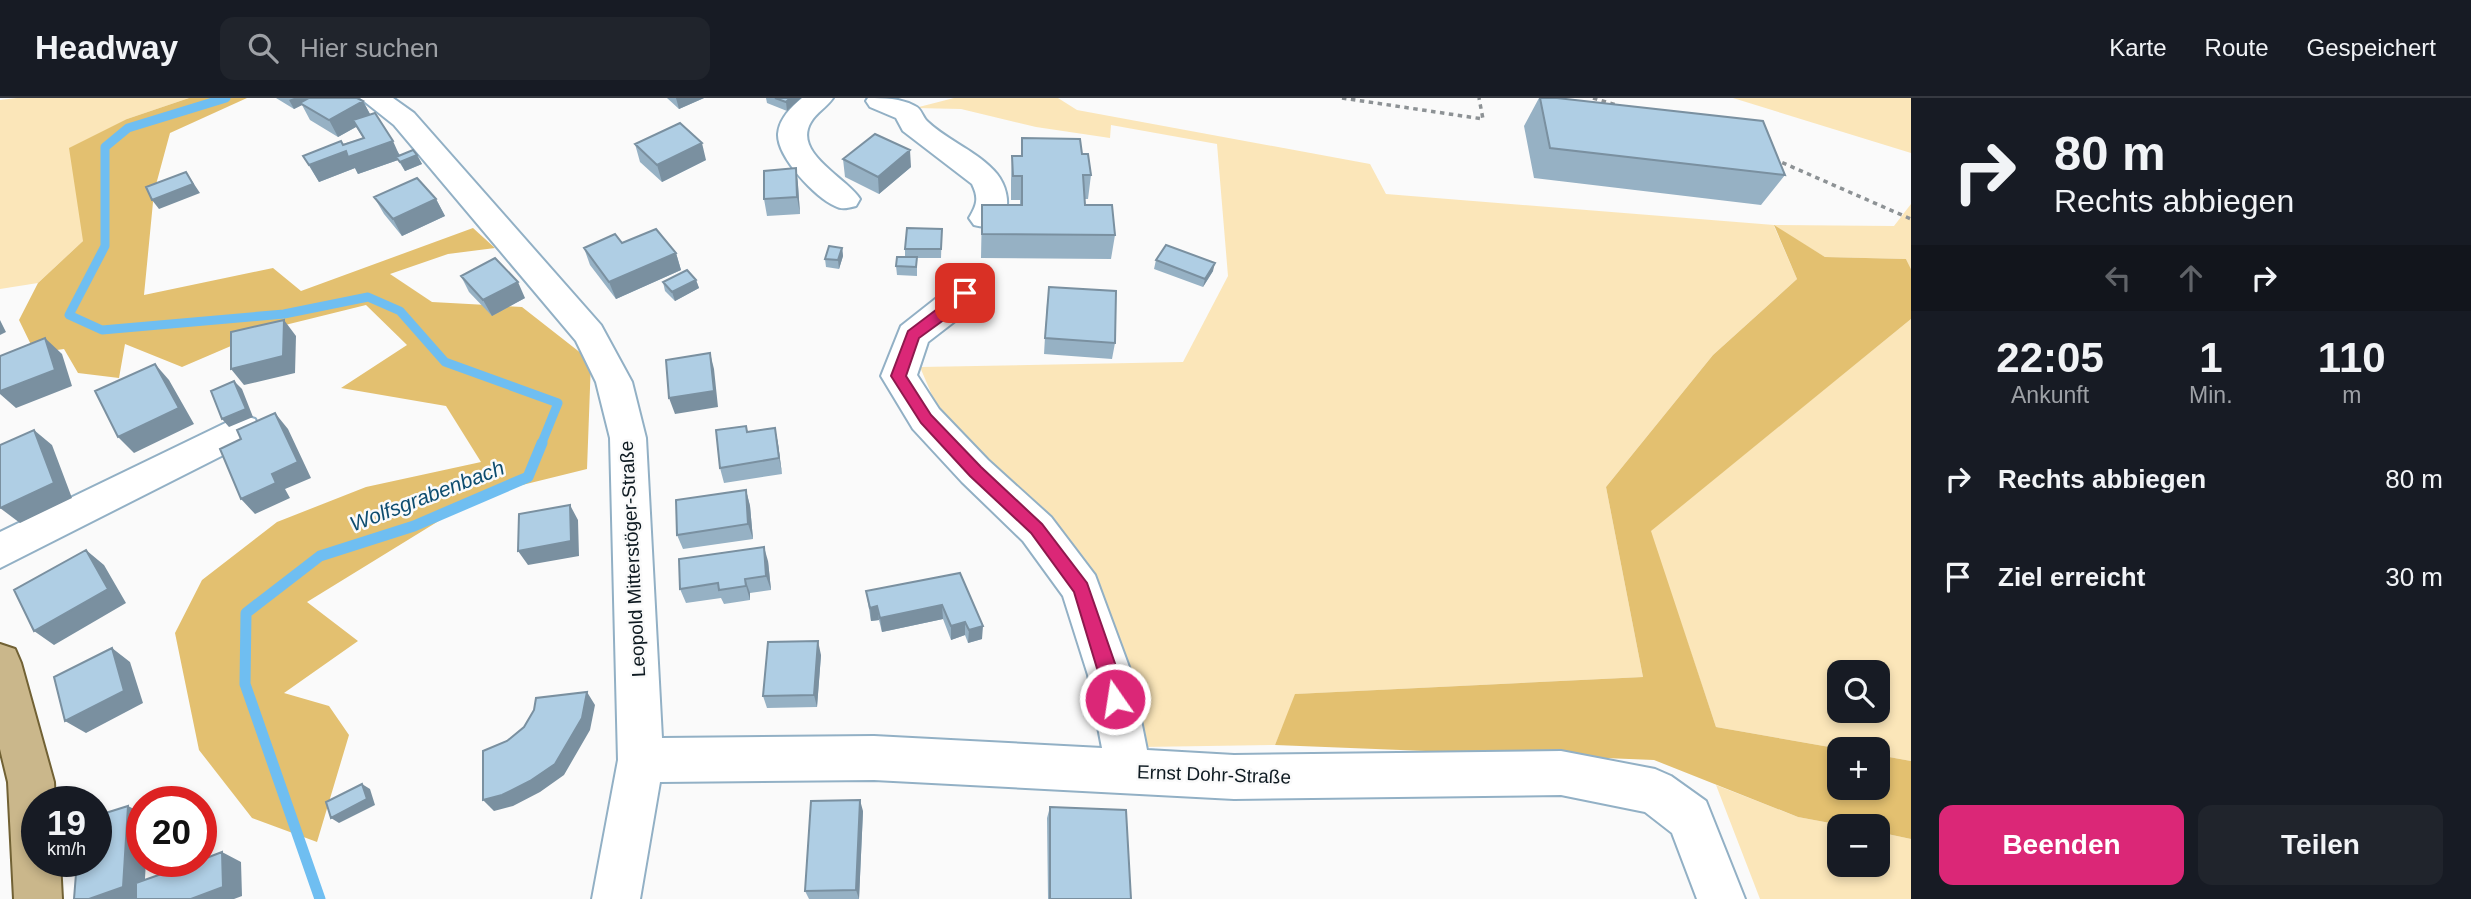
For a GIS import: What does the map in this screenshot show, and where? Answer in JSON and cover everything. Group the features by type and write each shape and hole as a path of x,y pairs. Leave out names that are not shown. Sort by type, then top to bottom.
{"main road":[{"path":"0,663 31,782 38,899"}],"street":[{"name":"Leopold Mitterstöger-Straße","path":"374,98 404,119 589,334 614,382 628,438 641,760 616,899"},
{"path":"845,199 803,161 793,143 793,128 802,114 855,99 908,113 914,125 985,179 993,196 991,211 985,218"},
{"path":"965,293 913,335 899,376 926,419 975,471 1037,529 1082,588 1110,675 1129,771"},
{"path":"0,551 242,429"},
{"name":"Ernst Dohr-Straße","path":"641,760 874,758 1234,777 1562,773 1655,792 1690,817 1721,899"}],"path":[{"path":"1342,98 1483,119 1479,98"},
{"path":"1593,98 1621,106"},
{"path":"1772,158 1911,219"}],"shaded area":[{"path":"189,98 127,119 83,241 38,283 0,289 0,100"},
{"path":"189,98 247,98 170,133 154,192 144,295 273,268 301,291 473,228 495,248 448,254 390,274 432,302 522,307 591,361 587,469 481,495 307,602 358,641 284,693 329,706 349,735 317,842 252,818 199,750 175,633 202,580 277,522 366,487 481,462 446,406 341,388 407,345 366,305 273,328 182,367 125,344 119,378 78,373 64,349 35,353 19,320 38,283 83,241 69,148 127,119"},
{"path":"954,98 1058,98 1077,110 1370,164 1386,194 1774,225 1894,226 1911,204 1911,269 1906,259 1825,257 1774,226 1797,279 1713,355 1606,487 1643,677 1296,694 1275,745 1142,747 1036,507 937,407 920,367 1183,362 1228,276 1217,144 1111,125 1110,138 1036,127 961,109 915,108"},
{"path":"1733,98 1911,98 1911,153"},
{"path":"1774,225 1825,257 1906,259 1911,269 1911,319 1651,531 1716,727 1827,747 1827,800 1890,800 1890,757 1911,761 1911,839 1890,835 1890,814 1827,814 1827,822 1798,817 1654,760 1275,745 1295,694 1643,677 1606,487 1713,355 1797,279"},
{"path":"1911,319 1911,761 1890,757 1890,737 1827,737 1827,747 1716,727 1650,531"},
{"path":"1716,785 1798,817 1827,822 1827,877 1890,877 1890,835 1911,839 1911,899 1760,899"}],"building":[{"path":"309,98 357,98 363,101 329,120 300,103"},
{"path":"1540,98 1763,121 1785,175 1550,148"},
{"path":"375,113 393,141 348,157 346,151 309,165 303,156 341,141 343,145 364,138 353,120"},
{"path":"680,123 702,143 657,165 635,144"},
{"path":"875,134 910,150 878,177 843,159"},
{"path":"1022,138 1080,139 1082,154 1088,154 1091,175 1083,175 1085,205 1112,205 1115,235 982,234 982,205 1022,205 1022,176 1013,176 1012,156 1022,156"},
{"path":"413,150 417,155 400,162 396,157"},
{"path":"796,168 797,197 764,199 764,171"},
{"path":"186,172 193,184 152,200 146,187"},
{"path":"417,178 436,199 393,219 374,197"},
{"path":"907,228 942,229 941,249 905,249"},
{"path":"656,229 676,253 609,282 584,248 615,234 622,243"},
{"path":"1166,245 1215,263 1205,279 1156,260"},
{"path":"829,246 842,248 838,260 825,259"},
{"path":"897,257 917,257 916,267 896,266"},
{"path":"495,258 518,282 483,300 461,276"},
{"path":"687,270 696,280 672,292 663,282"},
{"path":"1049,287 1116,291 1115,343 1045,338"},
{"path":"284,320 283,356 231,369 231,332"},
{"path":"45,338 55,370 0,391 0,356"},
{"path":"710,353 714,391 669,398 666,360"},
{"path":"155,364 179,408 118,437 95,391"},
{"path":"234,381 246,409 222,419 211,391"},
{"path":"275,413 298,462 272,474 276,483 241,499 220,449 241,439 237,430"},
{"path":"746,426 747,432 775,428 779,458 720,468 716,430"},
{"path":"34,430 54,483 0,508 0,445"},
{"path":"746,490 748,524 677,535 676,500"},
{"path":"570,505 571,541 518,551 519,514"},
{"path":"764,547 766,576 745,579 746,586 719,590 718,583 680,589 679,559"},
{"path":"86,550 108,589 34,631 14,590"},
{"path":"960,573 983,626 969,630 965,622 951,626 942,605 880,618 877,606 870,608 866,591"},
{"path":"818,641 814,695 763,696 768,642"},
{"path":"112,648 124,691 65,721 54,677"},
{"path":"587,692 582,718 555,764 502,795 483,800 483,751 507,741 524,727 534,710 536,698"},
{"path":"362,784 367,799 331,818 326,802"},
{"path":"860,800 856,890 805,891 811,801"},
{"path":"126,807 123,887 89,899 74,899 76,877 112,877 112,811"},
{"path":"1050,807 1126,810 1131,899 1050,899"},
{"path":"222,852 223,887 191,899 136,899 136,883 153,877 217,877 217,854"}],"waterway":[{"name":"Wolfsgrabenbach","path":"226,98 128,128 105,147 105,246 69,315 102,330 284,314 368,297 400,311 445,362 558,403 541,445"},
{"name":"Wolfsgrabenbach","path":"320,899 245,684 246,613 320,556 414,526 528,477 542,443"}],"route":[{"path":"965,293 913,335 899,376 926,419 975,471 1037,529 1082,588 1115,699"}]}
